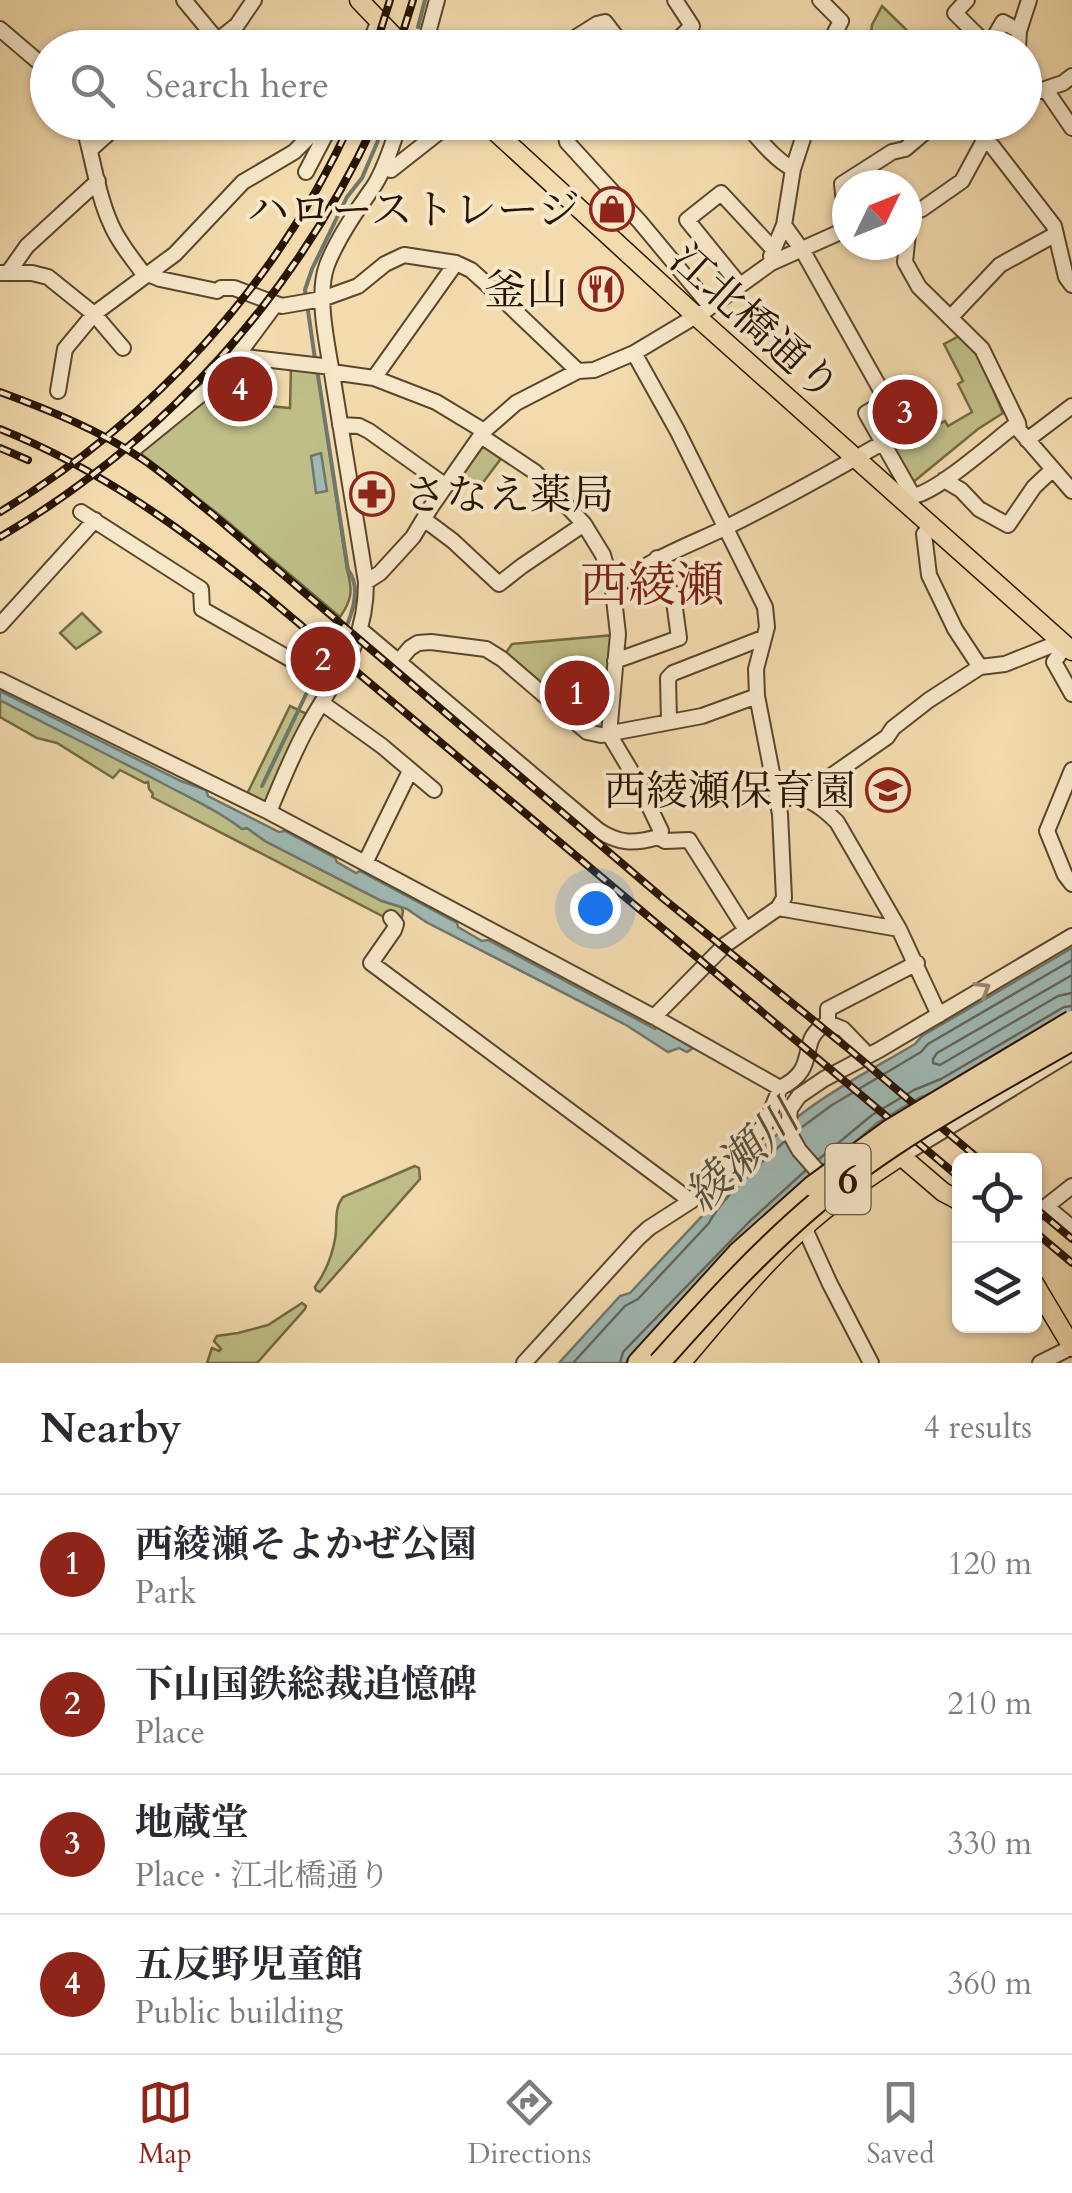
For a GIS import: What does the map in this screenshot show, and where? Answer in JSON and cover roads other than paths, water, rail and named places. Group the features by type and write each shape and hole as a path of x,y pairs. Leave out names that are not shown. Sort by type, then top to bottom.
{"highway":[{"name":"6","path":"638,1363 738,1253 813,1186 890,1130 1072,1021"},
{"name":"6","path":"658,1363 750,1264 823,1198 901,1142 1072,1040"}],"main road":[{"path":"360,0 388,30"},
{"name":"江北橋通り","path":"506,140 703,311 856,458 910,500 931,526 1062,647"},
{"path":"686,1361 751,1281 804,1227 901,1156 952,1197"},
{"path":"1042,1296 1072,1347"}],"street":[{"path":"184,0 203,30"},
{"path":"230,30 254,0"},
{"path":"429,30 437,0"},
{"path":"674,0 692,26 688,30"},
{"path":"820,0 840,21 836,30"},
{"path":"967,0 955,12 972,30"},
{"path":"1022,30 1029,0"},
{"path":"375,30 379,20"},
{"path":"588,30 605,22 611,30"},
{"path":"0,29 30,55"},
{"path":"1042,91 1069,83"},
{"path":"1046,90 1072,128"},
{"path":"88,140 110,223 146,275 217,290 234,288 282,306 322,299 358,286 404,254 456,263 471,270 578,371"},
{"path":"91,149 101,140"},
{"path":"58,391 64,349 94,314 175,254 243,182 284,160 306,140"},
{"path":"306,172 323,140"},
{"path":"269,812 298,743 354,650 366,606 366,582 322,299 327,265 384,168 394,140"},
{"path":"384,168 391,170 429,140"},
{"path":"567,140 640,222 703,311"},
{"path":"760,140 793,169"},
{"path":"772,256 784,225 793,169 802,140"},
{"path":"864,170 916,140"},
{"path":"922,210 962,181 983,140"},
{"path":"998,140 1054,226 1072,285"},
{"path":"4,273 27,246 98,181"},
{"path":"739,284 686,220 721,193 772,256"},
{"path":"784,225 887,400 866,413 911,489 910,500 944,480 1018,423"},
{"path":"950,318 1000,265 1056,234"},
{"path":"366,582 380,573 413,537 483,434 516,403 578,371 594,370 634,353 703,311 772,256 832,235"},
{"path":"905,260 920,287 982,349 1019,430 1072,492"},
{"path":"374,378 456,263"},
{"path":"4,273 48,277 94,314 123,348"},
{"path":"134,448 220,378 275,305"},
{"path":"634,353 766,607 767,627 756,669 757,696 778,801 784,898 778,908 725,945 654,1017"},
{"path":"237,356 374,378 436,402 536,472 584,524 603,555 613,590 618,634 609,734 638,781 661,831 658,837"},
{"path":"1026,440 1072,406"},
{"path":"340,425 369,431 446,486"},
{"path":"613,590 657,558 724,528 882,444"},
{"path":"944,480 961,490 979,510 1008,525 1034,487 1052,470"},
{"path":"428,514 500,584 584,524"},
{"path":"0,625 88,516 201,589 202,609 334,684"},
{"path":"931,526 924,534 929,575 955,629 980,666"},
{"path":"615,661 679,638 674,601 657,558"},
{"path":"360,630 612,840 689,840 746,930"},
{"path":"670,722 668,678 764,638"},
{"path":"398,662 410,648 431,642 486,650 502,659 587,732 600,735 702,716 757,696"},
{"path":"805,798 887,738 893,728 929,700 980,666 1005,664 1062,647"},
{"path":"1062,647 1054,662 1072,694"},
{"path":"0,680 269,812 780,1088"},
{"path":"322,703 434,790"},
{"path":"1072,770 1047,831 1064,875 1072,884"},
{"path":"365,863 410,771"},
{"path":"778,801 785,797 805,798 837,822 900,929 939,1015"},
{"path":"778,908 900,929"},
{"path":"392,918 394,930 371,964 692,1201"},
{"path":"828,1182 793,1142 788,1116 794,1102 806,1090 1072,936"},
{"path":"828,1023 828,1009 917,963"},
{"path":"524,1363 638,1238 692,1201 766,1124 780,1088 803,1072 812,1036 818,1028 828,1023 843,1029 868,1055"},
{"path":"901,1156 1072,1052"},
{"path":"686,1361 684,1331 695,1310 759,1242 828,1182 973,1088 981,1087 990,1101"},
{"path":"1042,1211 1072,1186"},
{"path":"1042,1213 1072,1228"},
{"path":"804,1227 871,1363"},
{"path":"1042,1363 1072,1347"}],"water":[{"path":"321,453 327,491 316,493 311,456"},
{"path":"0,691 206,790 208,796 279,832 285,831 356,873 360,871 457,923 482,941 488,940 693,1048 687,1052 679,1048 668,1052 626,1025 407,909 382,901 265,841 202,804 0,700"},
{"path":"1072,948 1072,1013 877,1123 757,1229 627,1363 559,1363 620,1296 630,1293 737,1174 795,1119 922,1036"}],"waterway":[{"path":"418,27 425,0"},
{"path":"315,359 305,290 347,197 362,178 378,140"},
{"path":"317,369 348,570 355,593 342,636 318,669"},
{"path":"262,786 311,684"}],"railway":[{"path":"381,30 390,0"},
{"path":"404,30 413,0"},
{"path":"0,512 109,435 205,344 286,239 342,140"},
{"path":"0,537 117,456 219,358 306,247 366,140"},
{"path":"0,392 91,430 168,478 665,900 972,1153"},
{"path":"0,429 106,482 233,570 952,1171"},
{"path":"0,448 28,460"},
{"path":"1042,1214 1072,1239"},
{"path":"1042,1238 1072,1263"}],"place":[{"name":"ハローストレージ","path":"612,209"},
{"name":"釜山","path":"601,289"},
{"name":"五反野児童館","path":"240,389"},
{"name":"地蔵堂","path":"905,412"},
{"name":"さなえ薬局","path":"372,494"},
{"name":"下山国鉄総裁追憶碑","path":"323,659"},
{"name":"西綾瀬そよかぜ公園","path":"577,693"},
{"name":"西綾瀬保育園","path":"888,790"}],"district":[{"name":"西綾瀬","path":"652,584"}],"water label":[{"name":"綾瀬川","path":"741,1156"}]}
